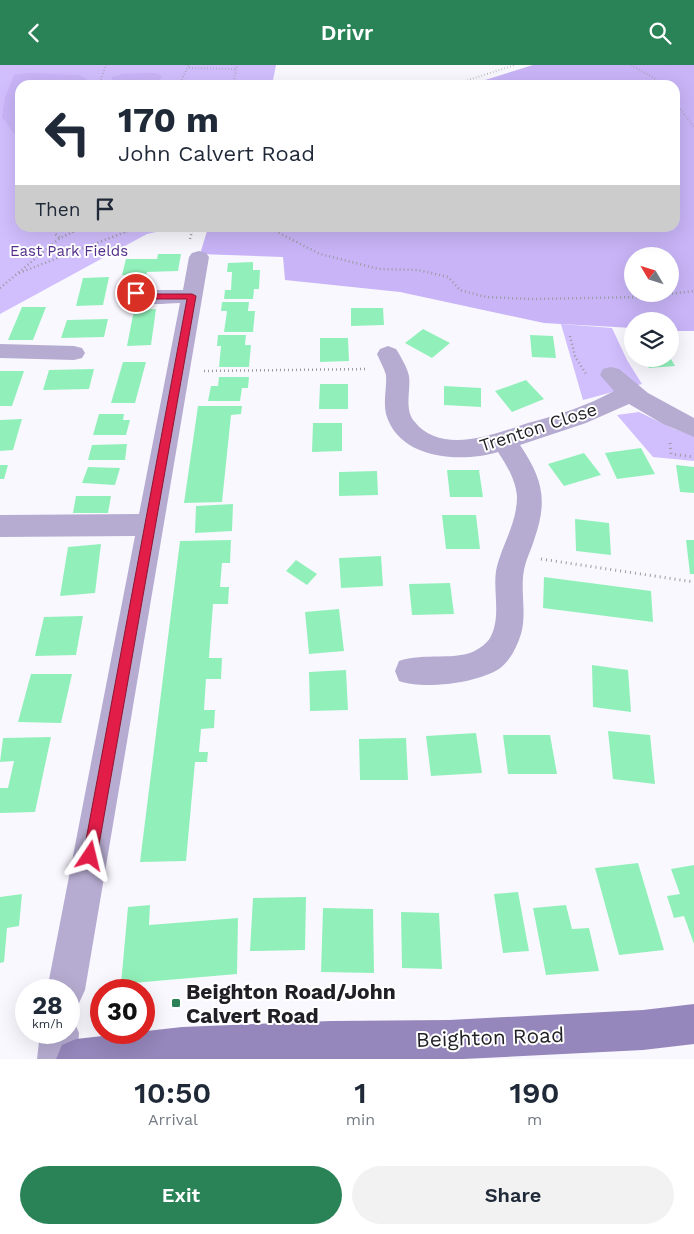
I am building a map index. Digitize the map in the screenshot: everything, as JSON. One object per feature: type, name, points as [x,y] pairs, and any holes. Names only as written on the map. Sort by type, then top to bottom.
[{"type":"street","points":[[68,979],[199,257]]},
{"type":"street","points":[[136,293],[147,297],[192,296]]},
{"type":"street","points":[[0,351],[74,353]]},
{"type":"street","name":"Trenton Close","points":[[381,362],[397,375],[396,402],[398,414],[405,428],[434,445],[454,449],[473,448],[504,441],[595,410],[630,393]]},
{"type":"street","points":[[600,376],[668,417],[694,428]]},
{"type":"street","points":[[410,671],[460,669],[476,665],[497,652],[508,631],[510,570],[526,526],[530,506],[529,490],[521,467],[504,441]]},
{"type":"street","points":[[0,526],[151,525]]},
{"type":"street","name":"Beighton Road","points":[[76,1059],[182,1047],[267,1051],[644,1030],[694,1024]]},
{"type":"street","points":[[57,1059],[58,1044]]},
{"type":"path","points":[[101,80],[106,65]]},
{"type":"path","points":[[234,80],[237,65]]},
{"type":"path","points":[[468,80],[515,65]]},
{"type":"path","points":[[631,65],[657,80]]},
{"type":"path","points":[[182,80],[189,66],[236,69]]},
{"type":"path","points":[[680,109],[694,127]]},
{"type":"path","points":[[54,232],[60,238]]},
{"type":"path","points":[[0,288],[60,238],[73,232]]},
{"type":"path","points":[[19,273],[125,232]]},
{"type":"path","points":[[278,232],[320,254],[379,269],[418,270],[448,277],[460,290],[486,297],[531,299],[645,297],[694,291]]},
{"type":"path","points":[[570,336],[575,356],[600,376]]},
{"type":"path","points":[[178,371],[381,362]]},
{"type":"path","points":[[671,454],[694,457]]},
{"type":"path","points":[[532,558],[694,582]]},
{"type":"green space","name":"East Park Fields","points":[[0,65],[276,65],[273,80],[15,80],[15,232],[156,232],[147,234],[0,314]]},
{"type":"green space","points":[[561,324],[612,328],[624,354],[624,367],[631,367],[642,384],[583,400]]},
{"type":"green space","points":[[639,412],[674,429],[694,436],[694,461],[653,457],[617,415]]},
{"type":"shaded area","points":[[533,65],[694,65],[694,331],[679,331],[679,312],[624,312],[624,328],[544,323],[400,292],[285,280],[283,257],[200,254],[207,232],[680,232],[680,80],[485,80]]},
{"type":"shaded area","points":[[29,73],[79,75],[87,79],[15,80],[15,135],[2,117],[5,98],[14,75]]},
{"type":"shaded area","points":[[155,73],[162,76],[160,80],[111,80],[112,77],[123,74]]},
{"type":"building","points":[[158,254],[181,254],[178,271],[147,272],[146,275],[122,275],[126,259],[157,259]]},
{"type":"building","points":[[253,262],[253,270],[260,270],[259,289],[254,289],[253,299],[224,299],[225,290],[231,290],[232,272],[227,272],[228,263]]},
{"type":"building","points":[[109,277],[103,305],[76,306],[83,278]]},
{"type":"building","points":[[222,302],[249,302],[248,311],[255,311],[253,332],[224,332],[227,311],[221,311]]},
{"type":"building","points":[[22,307],[46,307],[33,340],[8,340]]},
{"type":"building","points":[[351,308],[383,308],[384,325],[351,326]]},
{"type":"building","points":[[156,309],[151,345],[127,346],[134,310]]},
{"type":"building","points":[[108,319],[104,337],[61,338],[67,320]]},
{"type":"building","points":[[423,329],[450,343],[432,358],[405,343]]},
{"type":"building","points":[[218,335],[246,335],[245,345],[251,345],[249,367],[219,367],[221,346],[217,346]]},
{"type":"building","points":[[530,335],[553,336],[556,358],[532,357]]},
{"type":"building","points":[[320,338],[348,338],[349,361],[320,362]]},
{"type":"building","points":[[123,362],[146,362],[135,403],[111,403]]},
{"type":"building","points":[[94,369],[89,389],[43,390],[49,370]]},
{"type":"building","points":[[0,371],[24,371],[12,406],[0,406]]},
{"type":"building","points":[[219,377],[249,377],[248,388],[242,388],[240,401],[208,401],[211,386],[218,386]]},
{"type":"building","points":[[526,380],[544,399],[512,412],[495,391]]},
{"type":"building","points":[[320,384],[348,384],[348,409],[319,409]]},
{"type":"building","points":[[444,386],[481,388],[481,407],[444,405]]},
{"type":"building","points":[[198,406],[242,406],[241,414],[231,415],[222,502],[184,503]]},
{"type":"building","points":[[99,414],[124,414],[123,420],[130,420],[126,435],[93,435]]},
{"type":"building","points":[[22,419],[13,450],[0,451],[0,420]]},
{"type":"building","points":[[313,423],[342,423],[342,451],[312,452]]},
{"type":"building","points":[[127,444],[125,460],[88,460],[92,445]]},
{"type":"building","points":[[641,448],[655,474],[617,479],[605,453]]},
{"type":"building","points":[[584,453],[601,475],[564,486],[548,464]]},
{"type":"building","points":[[0,465],[8,465],[4,479],[0,479]]},
{"type":"building","points":[[676,465],[694,467],[694,493],[680,492]]},
{"type":"building","points":[[88,467],[120,468],[115,485],[82,483]]},
{"type":"building","points":[[447,470],[479,470],[483,497],[450,497]]},
{"type":"building","points":[[377,471],[378,495],[339,496],[339,472]]},
{"type":"building","points":[[76,496],[111,496],[108,513],[73,513]]},
{"type":"building","points":[[233,504],[232,531],[195,533],[196,506]]},
{"type":"building","points":[[442,515],[476,515],[480,549],[446,549]]},
{"type":"building","points":[[575,519],[609,523],[611,555],[576,551]]},
{"type":"building","points":[[231,540],[230,563],[222,563],[220,587],[229,587],[228,604],[213,604],[209,658],[222,658],[221,679],[206,679],[204,710],[215,710],[214,728],[201,729],[199,752],[208,752],[207,762],[195,762],[186,861],[140,862],[180,541]]},
{"type":"building","points":[[686,540],[694,540],[694,574],[690,574]]},
{"type":"building","points":[[101,544],[95,593],[60,596],[68,547]]},
{"type":"building","points":[[381,556],[383,586],[341,588],[339,558]]},
{"type":"building","points":[[296,560],[317,574],[307,585],[286,571]]},
{"type":"building","points":[[544,577],[651,591],[653,622],[543,608]]},
{"type":"building","points":[[450,583],[454,614],[412,615],[409,584]]},
{"type":"building","points":[[339,609],[344,651],[309,654],[305,612]]},
{"type":"building","points":[[83,616],[76,655],[35,656],[44,617]]},
{"type":"building","points":[[592,665],[628,670],[631,712],[593,707]]},
{"type":"building","points":[[346,670],[348,710],[310,711],[309,672]]},
{"type":"building","points":[[31,674],[72,674],[61,723],[18,722]]},
{"type":"building","points":[[608,731],[650,735],[655,784],[613,779]]},
{"type":"building","points":[[476,733],[482,773],[431,776],[426,736]]},
{"type":"building","points":[[503,735],[550,735],[557,774],[508,774]]},
{"type":"building","points":[[51,737],[35,812],[0,813],[0,788],[8,788],[14,761],[0,762],[3,738]]},
{"type":"building","points":[[406,738],[408,780],[360,780],[359,739]]},
{"type":"building","points":[[638,863],[664,950],[619,955],[595,868]]},
{"type":"building","points":[[694,865],[694,944],[684,916],[674,918],[667,896],[680,894],[671,869]]},
{"type":"building","points":[[518,892],[529,951],[503,953],[494,894]]},
{"type":"building","points":[[22,894],[19,926],[7,928],[4,962],[0,963],[0,897]]},
{"type":"building","points":[[306,897],[305,950],[250,951],[253,898]]},
{"type":"building","points":[[150,905],[149,925],[238,918],[237,974],[155,981],[155,979],[121,979],[128,907]]},
{"type":"building","points":[[566,905],[572,929],[589,928],[599,971],[546,975],[533,908]]},
{"type":"building","points":[[323,908],[373,909],[374,973],[321,972]]},
{"type":"building","points":[[401,912],[439,913],[442,969],[402,968]]},
{"type":"place","name":"Beighton Road/John Calvert Road","points":[[176,1003]]},
{"type":"route","points":[[90,856],[192,296],[147,297],[136,293]]}]
